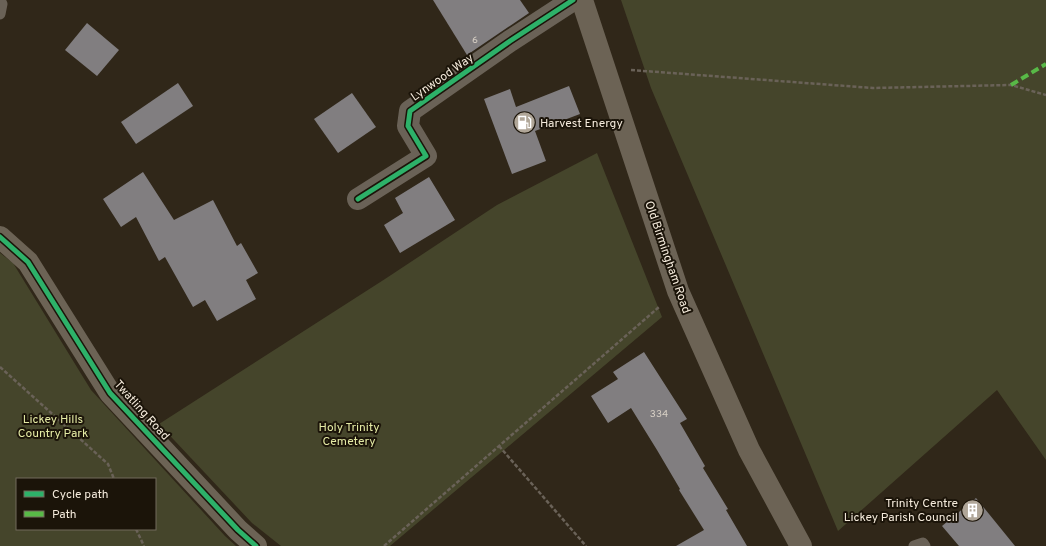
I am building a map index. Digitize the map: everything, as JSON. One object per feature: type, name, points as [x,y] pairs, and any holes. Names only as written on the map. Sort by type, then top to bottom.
[{"type":"main road","name":"Old Birmingham Road","points":[[582,0],[678,291],[748,450],[801,546]]},
{"type":"main road","name":"Twatling Road","points":[[0,238],[28,262],[110,393],[238,530],[256,546]]},
{"type":"street","name":"Lynwood Way","points":[[358,199],[426,156],[408,126],[410,112],[510,41],[572,0]]},
{"type":"lane","points":[[0,0],[2,4],[0,14]]},
{"type":"lane","points":[[914,546],[923,543],[924,546]]},
{"type":"path","points":[[604,68],[872,88],[1011,86],[1046,95]]},
{"type":"path","points":[[384,546],[678,291]]},
{"type":"path","points":[[0,367],[108,464],[114,478]]},
{"type":"path","points":[[499,446],[586,546]]},
{"type":"path","points":[[136,530],[144,546]]},
{"type":"green space","points":[[621,0],[1046,0],[1046,460],[997,390],[838,531],[651,88]]},
{"type":"green space","name":"Holy Trinity Cemetery","points":[[597,153],[662,317],[390,546],[281,546],[252,523],[159,424],[385,279],[497,205]]},
{"type":"green space","name":"Lickey Hills Country Park","points":[[0,253],[13,263],[91,390],[225,536],[236,546],[0,546]]},
{"type":"building","points":[[433,0],[520,0],[529,13],[467,55]]},
{"type":"building","points":[[87,23],[119,50],[97,76],[65,50]]},
{"type":"building","points":[[178,83],[193,106],[136,144],[121,122]]},
{"type":"building","name":"Harvest Energy","points":[[569,86],[580,114],[535,131],[546,161],[512,174],[484,99],[510,89],[516,107]]},
{"type":"building","points":[[352,93],[376,127],[338,153],[314,119]]},
{"type":"building","points":[[143,172],[174,220],[213,200],[237,246],[241,243],[258,273],[246,280],[256,299],[217,321],[205,300],[193,307],[165,257],[159,261],[136,217],[121,227],[103,199]]},
{"type":"building","points":[[429,177],[455,220],[400,253],[384,225],[403,213],[395,198]]},
{"type":"building","points":[[644,352],[687,419],[680,423],[705,466],[703,468],[728,509],[726,510],[747,546],[676,546],[704,530],[631,408],[608,423],[591,396],[618,379],[613,372]]},
{"type":"building","name":"Trinity Centre Lickey Parish Council","points":[[976,498],[1015,546],[959,546],[942,526]]},
{"type":"marked path","points":[[1011,85],[1046,64]]},
{"type":"cycle path","points":[[358,199],[426,156],[408,126],[410,111],[510,41],[573,0]]},
{"type":"cycle path","points":[[0,237],[28,262],[110,393],[238,530],[256,546]]},
{"type":"place","name":"Harvest Energy","points":[[525,123]]},
{"type":"place","name":"Trinity Centre Lickey Parish Council","points":[[973,510]]}]
